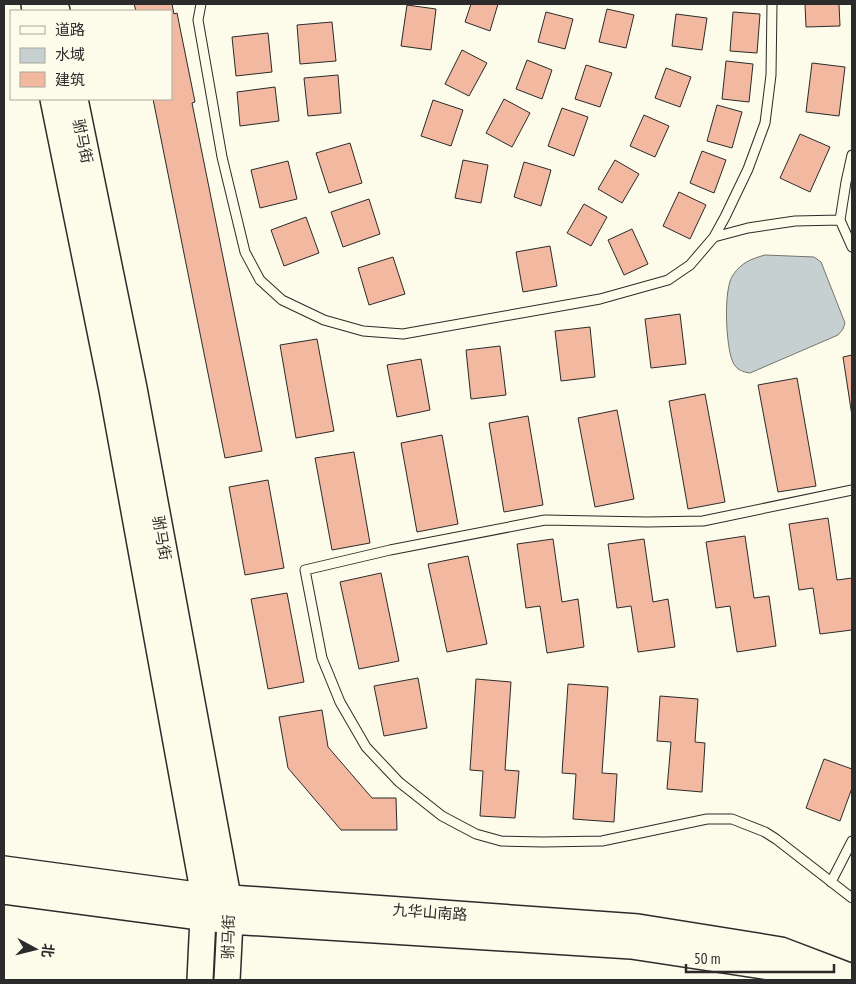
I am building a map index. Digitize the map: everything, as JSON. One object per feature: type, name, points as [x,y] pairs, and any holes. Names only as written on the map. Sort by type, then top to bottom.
[{"type":"main road","name":"驸马街","points":[[53,100],[216,908],[200,980]]},
{"type":"main road","name":"驸马街","points":[[75,100],[134,388],[227,980]]},
{"type":"main road","name":"九华山南路","points":[[4,869],[216,908],[638,927],[781,950],[852,977]]},
{"type":"main road","name":"九华山南路","points":[[4,891],[216,908],[631,946],[777,968],[810,980]]},
{"type":"lane","points":[[201,4],[198,20],[222,158],[245,252],[260,280],[282,300],[324,320],[363,331],[403,334],[600,299],[668,280],[690,265],[714,237],[748,169],[765,123],[771,75],[772,4]]},
{"type":"lane","points":[[852,155],[840,220],[852,247]]},
{"type":"lane","points":[[714,237],[748,228],[795,220],[840,220]]},
{"type":"lane","points":[[852,490],[703,521],[545,520],[390,550],[305,570],[322,658],[340,702],[366,747],[399,782],[442,816],[476,834],[501,841],[543,842],[602,841],[707,819],[732,819],[765,832],[776,839],[852,898]]},
{"type":"lane","points":[[831,882],[852,841]]},
{"type":"water","points":[[765,255],[814,257],[821,262],[845,323],[838,335],[750,373],[739,370],[732,360],[727,330],[728,292],[733,275],[743,264]]},
{"type":"building","points":[[134,4],[172,4],[174,14],[177,13],[195,102],[192,103],[262,451],[225,458],[153,100],[172,100],[172,10],[136,10]]},
{"type":"building","points":[[471,4],[498,4],[490,31],[465,22]]},
{"type":"building","points":[[805,4],[839,4],[840,26],[806,27]]},
{"type":"building","points":[[407,5],[436,9],[431,50],[401,46]]},
{"type":"building","points":[[607,9],[634,15],[626,48],[599,42]]},
{"type":"building","points":[[546,12],[573,19],[565,49],[538,42]]},
{"type":"building","points":[[733,12],[760,14],[757,53],[730,51]]},
{"type":"building","points":[[676,14],[707,18],[702,50],[672,46]]},
{"type":"building","points":[[332,22],[336,61],[300,64],[297,25]]},
{"type":"building","points":[[268,33],[272,72],[236,76],[232,37]]},
{"type":"building","points":[[462,50],[487,63],[469,96],[445,84]]},
{"type":"building","points":[[527,60],[552,70],[542,99],[516,89]]},
{"type":"building","points":[[726,61],[753,64],[749,102],[722,99]]},
{"type":"building","points":[[812,63],[845,67],[839,116],[806,112]]},
{"type":"building","points":[[586,65],[612,73],[600,107],[575,99]]},
{"type":"building","points":[[666,68],[691,77],[680,107],[655,98]]},
{"type":"building","points":[[338,75],[341,113],[308,116],[304,78]]},
{"type":"building","points":[[275,87],[279,121],[240,126],[237,92]]},
{"type":"building","points":[[504,99],[530,113],[512,147],[486,133]]},
{"type":"building","points":[[433,100],[463,110],[451,146],[421,136]]},
{"type":"building","points":[[717,105],[742,112],[732,148],[707,141]]},
{"type":"building","points":[[562,108],[588,117],[574,156],[548,146]]},
{"type":"building","points":[[644,115],[669,126],[655,157],[630,146]]},
{"type":"building","points":[[800,134],[830,147],[810,192],[780,178]]},
{"type":"building","points":[[350,143],[362,183],[329,193],[316,153]]},
{"type":"building","points":[[702,151],[726,160],[714,193],[690,183]]},
{"type":"building","points":[[463,160],[488,165],[481,203],[455,198]]},
{"type":"building","points":[[615,160],[639,174],[622,203],[598,189]]},
{"type":"building","points":[[288,161],[297,199],[260,208],[251,170]]},
{"type":"building","points":[[524,162],[551,170],[541,206],[514,197]]},
{"type":"building","points":[[679,192],[706,205],[690,239],[663,226]]},
{"type":"building","points":[[369,199],[380,234],[343,247],[331,212]]},
{"type":"building","points":[[584,204],[607,217],[591,246],[567,233]]},
{"type":"building","points":[[306,217],[319,253],[284,266],[271,230]]},
{"type":"building","points":[[632,229],[648,264],[624,275],[608,240]]},
{"type":"building","points":[[550,246],[557,286],[523,292],[516,252]]},
{"type":"building","points":[[393,257],[405,294],[369,305],[358,268]]},
{"type":"building","points":[[680,314],[686,364],[651,368],[645,319]]},
{"type":"building","points":[[590,327],[595,377],[561,381],[555,331]]},
{"type":"building","points":[[317,339],[334,431],[296,438],[280,345]]},
{"type":"building","points":[[500,346],[506,395],[471,399],[466,350]]},
{"type":"building","points":[[852,355],[852,416],[843,357]]},
{"type":"building","points":[[421,359],[430,410],[397,417],[387,365]]},
{"type":"building","points":[[797,378],[816,486],[778,492],[758,385]]},
{"type":"building","points":[[705,394],[725,502],[688,509],[669,401]]},
{"type":"building","points":[[617,410],[634,499],[595,507],[578,418]]},
{"type":"building","points":[[528,416],[543,505],[504,512],[489,423]]},
{"type":"building","points":[[442,435],[458,524],[417,532],[401,443]]},
{"type":"building","points":[[354,452],[370,543],[332,550],[315,458]]},
{"type":"building","points":[[268,480],[284,568],[245,575],[229,487]]},
{"type":"building","points":[[828,518],[837,580],[852,578],[852,630],[820,634],[813,588],[799,590],[789,524]]},
{"type":"building","points":[[745,536],[754,598],[769,596],[776,646],[737,652],[730,606],[716,608],[706,542]]},
{"type":"building","points":[[553,539],[562,602],[578,599],[584,647],[547,653],[540,606],[526,608],[517,544]]},
{"type":"building","points":[[644,539],[653,602],[668,599],[675,647],[638,652],[631,606],[617,608],[608,544]]},
{"type":"building","points":[[468,556],[487,644],[447,652],[428,564]]},
{"type":"building","points":[[381,573],[399,661],[359,669],[340,582]]},
{"type":"building","points":[[287,593],[304,682],[268,689],[251,599]]},
{"type":"building","points":[[418,678],[427,728],[384,736],[374,686]]},
{"type":"building","points":[[476,679],[511,682],[505,770],[519,771],[515,818],[480,816],[483,771],[470,770]]},
{"type":"building","points":[[568,684],[608,687],[602,773],[617,774],[614,822],[573,819],[576,774],[562,773]]},
{"type":"building","points":[[660,696],[698,699],[695,742],[705,743],[702,792],[667,789],[671,742],[657,741]]},
{"type":"building","points":[[322,710],[328,747],[372,798],[396,798],[397,830],[341,830],[288,768],[279,717]]},
{"type":"building","points":[[824,759],[852,769],[852,788],[840,821],[806,808]]}]
